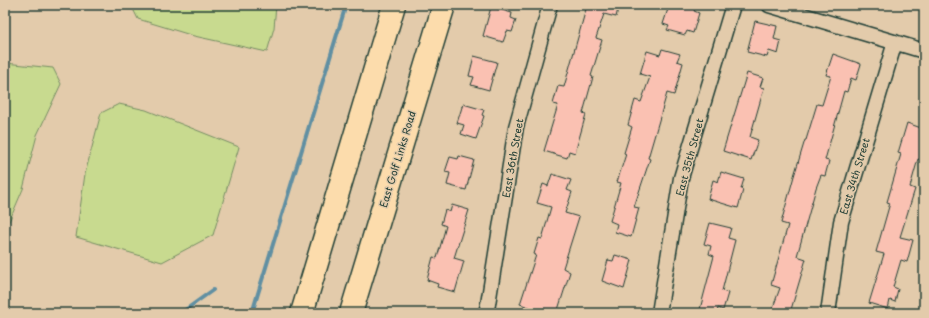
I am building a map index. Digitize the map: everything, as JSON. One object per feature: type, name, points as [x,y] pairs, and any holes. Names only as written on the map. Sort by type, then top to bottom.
[{"type":"main road","points":[[302,313],[394,5]]},
{"type":"main road","name":"East Golf Links Road","points":[[350,313],[444,5]]},
{"type":"street","name":"East 36th Street","points":[[486,313],[516,128],[550,5]]},
{"type":"street","name":"East 35th Street","points":[[659,313],[681,178],[733,5]]},
{"type":"street","points":[[769,5],[924,51]]},
{"type":"street","name":"East 34th Street","points":[[828,313],[841,222],[894,42]]},
{"type":"green space","points":[[133,5],[276,5],[274,28],[267,52],[194,36],[138,19],[132,7]]},
{"type":"green space","points":[[5,63],[53,68],[61,84],[37,135],[23,189],[5,231]]},
{"type":"green space","points":[[119,104],[146,110],[239,147],[213,235],[162,262],[76,237],[85,174],[101,113]]},
{"type":"building","points":[[583,5],[619,5],[616,17],[604,14],[596,38],[602,40],[591,76],[593,77],[583,113],[586,114],[575,153],[569,151],[567,158],[544,151],[558,105],[553,104],[558,86],[564,87],[586,9],[583,8]]},
{"type":"building","points":[[674,5],[696,5],[694,11],[699,13],[693,33],[687,31],[685,35],[667,30],[669,26],[663,24],[668,9],[673,9]]},
{"type":"building","points":[[491,7],[512,13],[511,18],[516,20],[512,32],[507,31],[503,42],[483,36]]},
{"type":"building","points":[[755,21],[777,26],[774,39],[781,41],[778,54],[769,51],[767,57],[747,52]]},
{"type":"building","points":[[662,49],[680,54],[677,61],[683,63],[674,95],[667,93],[648,158],[650,159],[634,207],[639,208],[631,237],[615,232],[617,224],[610,221],[621,183],[617,182],[626,154],[624,153],[632,127],[628,125],[635,100],[641,102],[650,77],[640,74],[647,51],[660,55]]},
{"type":"building","points":[[833,54],[861,64],[856,80],[851,78],[847,92],[844,91],[825,160],[829,161],[825,176],[821,175],[816,188],[797,256],[806,259],[790,313],[771,313],[780,288],[771,285],[788,225],[781,223],[817,104],[822,105],[831,76],[826,75]]},
{"type":"building","points":[[474,56],[497,62],[489,90],[471,85],[474,77],[469,76]]},
{"type":"building","points":[[747,73],[763,78],[760,87],[764,88],[750,137],[758,140],[751,160],[723,151]]},
{"type":"building","points":[[463,104],[484,110],[482,115],[484,116],[476,139],[461,134],[464,125],[457,123]]},
{"type":"building","points":[[907,123],[924,129],[924,161],[918,159],[910,187],[915,189],[900,237],[913,240],[907,262],[901,260],[893,287],[898,289],[895,302],[890,300],[888,309],[869,303],[884,254],[876,252],[890,203],[887,202],[901,154],[898,153]]},
{"type":"building","points":[[459,156],[474,160],[466,190],[447,185],[450,173],[445,172],[450,157],[458,159]]},
{"type":"building","points":[[721,172],[744,179],[741,189],[743,190],[738,208],[708,199],[713,180],[718,182]]},
{"type":"building","points":[[552,174],[571,180],[567,190],[572,192],[565,213],[579,217],[563,268],[570,272],[557,313],[547,313],[520,304],[536,255],[534,254],[539,238],[542,239],[551,207],[537,203],[543,184],[548,186]]},
{"type":"building","points":[[452,205],[469,210],[454,258],[464,261],[455,292],[437,287],[438,284],[427,280],[433,257],[437,258],[446,226],[441,224],[445,210],[450,212]]},
{"type":"building","points":[[710,223],[731,228],[728,238],[735,240],[722,291],[728,293],[723,310],[718,308],[717,313],[699,313],[714,256],[709,254],[711,246],[704,244]]},
{"type":"building","points":[[615,255],[632,260],[624,289],[602,281],[608,260],[613,261]]},
{"type":"waterway","points":[[252,313],[346,5]]},
{"type":"waterway","points":[[181,313],[213,290]]}]
